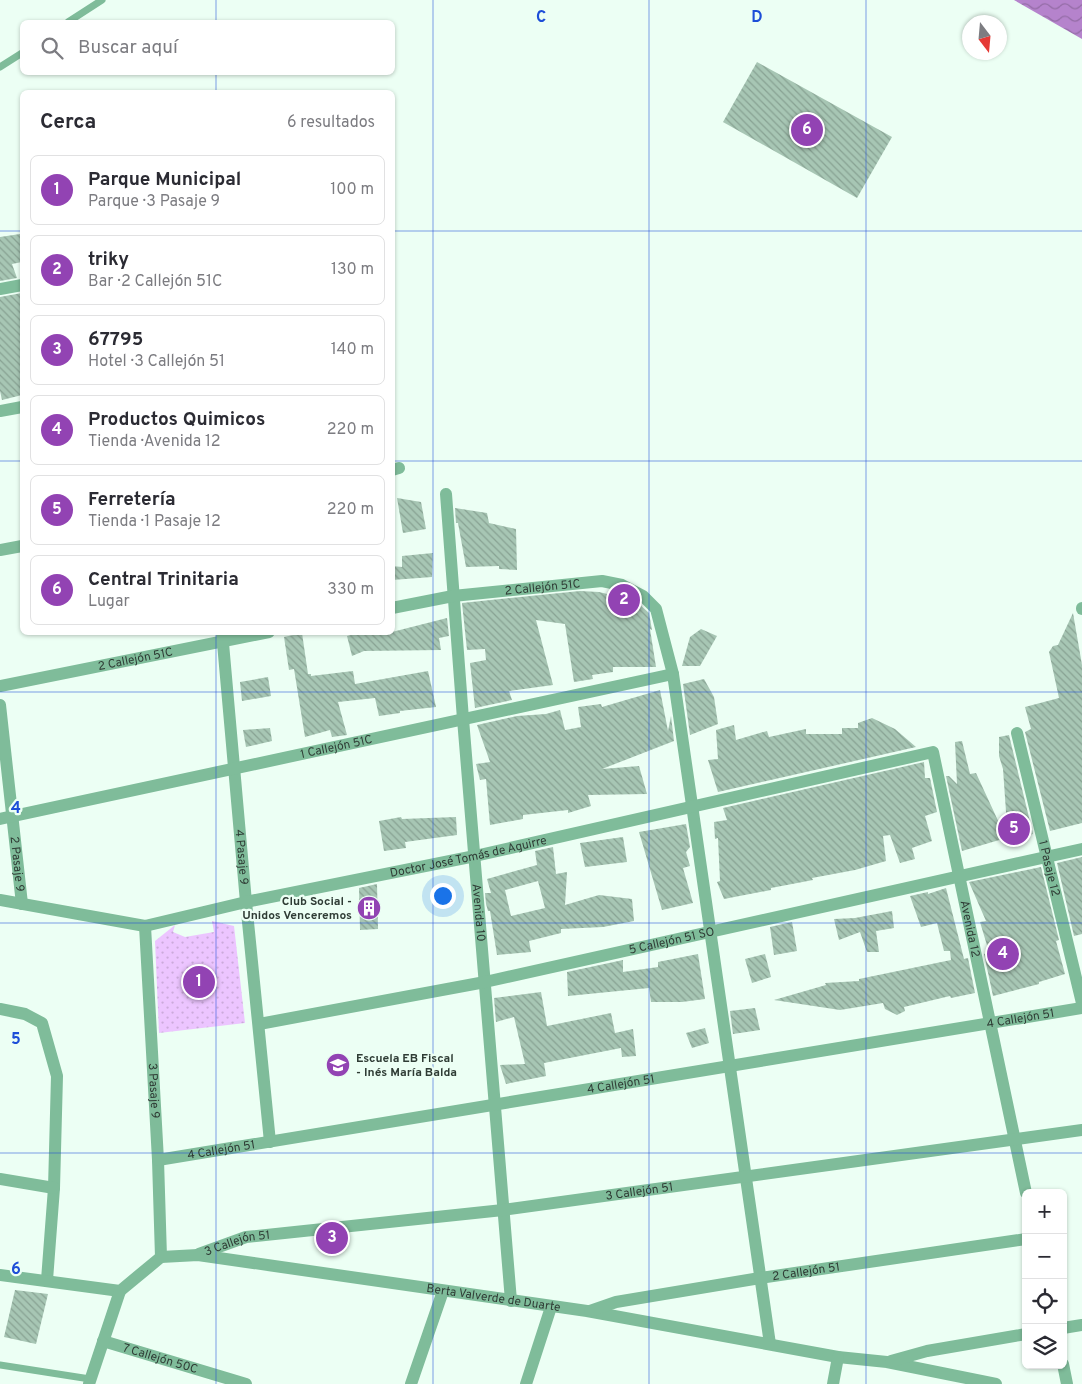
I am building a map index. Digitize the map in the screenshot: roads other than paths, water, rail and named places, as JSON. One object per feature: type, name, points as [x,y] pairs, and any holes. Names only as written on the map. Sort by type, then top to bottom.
[{"type":"street","points":[[0,289],[20,285]]},
{"type":"street","points":[[0,411],[20,407]]},
{"type":"street","name":"Avenida 10","points":[[446,494],[512,1301]]},
{"type":"street","points":[[0,550],[20,546]]},
{"type":"street","name":"2 Callejón 51C","points":[[395,607],[453,596],[602,581],[622,585],[643,596],[656,609],[673,674]]},
{"type":"street","name":"2 Callejón 51C","points":[[0,686],[223,637],[241,635]]},
{"type":"street","name":"4 Pasaje 9","points":[[223,637],[246,902],[270,1142]]},
{"type":"street","points":[[673,674],[770,1344]]},
{"type":"street","name":"1 Callejón 51C","points":[[6,817],[673,674]]},
{"type":"street","name":"2 Pasaje 9","points":[[0,705],[6,817],[22,904]]},
{"type":"street","name":"1 Pasaje 12","points":[[1017,733],[1082,1003]]},
{"type":"street","name":"Doctor José Tomás de Aguirre","points":[[0,900],[145,926],[246,902],[475,856],[932,752]]},
{"type":"street","name":"Avenida 12","points":[[932,752],[1025,1189]]},
{"type":"street","name":"5 Callejón 51 SO","points":[[259,1024],[485,982],[1082,849]]},
{"type":"street","name":"3 Pasaje 9","points":[[145,926],[158,1160],[161,1257]]},
{"type":"street","name":"4 Callejón 51","points":[[158,1160],[1082,1008]]},
{"type":"street","points":[[0,1009],[25,1014],[42,1023],[58,1076],[54,1188],[47,1280]]},
{"type":"street","name":"3 Callejón 51","points":[[198,1255],[246,1237],[504,1210],[1082,1130]]},
{"type":"street","points":[[0,1179],[54,1188]]},
{"type":"street","name":"2 Callejón 51","points":[[587,1311],[616,1302],[760,1278],[1022,1240]]},
{"type":"street","name":"Berta Valverde de Duarte","points":[[161,1257],[198,1255],[587,1311],[838,1357],[887,1362],[996,1384]]},
{"type":"street","points":[[90,1381],[120,1291],[161,1257]]},
{"type":"street","points":[[0,1275],[120,1291]]},
{"type":"street","points":[[411,1384],[443,1291]]},
{"type":"street","points":[[526,1384],[551,1307]]},
{"type":"street","points":[[1067,1327],[1082,1325]]},
{"type":"street","points":[[887,1362],[927,1351],[1022,1335]]},
{"type":"street","name":"7 Callejón 50C","points":[[103,1341],[246,1384]]},
{"type":"street","points":[[833,1384],[838,1357]]},
{"type":"street","points":[[1064,1369],[1068,1384]]},
{"type":"lane","points":[[71,20],[102,0]]},
{"type":"lane","points":[[0,68],[20,53]]},
{"type":"lane","points":[[0,1366],[90,1381]]},
{"type":"water","points":[[1014,0],[1082,0],[1082,39]]},
{"type":"place","name":"Central Trinitaria","points":[[807,130]]},
{"type":"place","name":"triky","points":[[624,600]]},
{"type":"place","name":"Ferretería","points":[[1014,829]]},
{"type":"place","name":"Club Social - Unidos Venceremos","points":[[369,908]]},
{"type":"place","name":"Productos Quimicos","points":[[1003,954]]},
{"type":"place","name":"Parque Municipal","points":[[199,982]]},
{"type":"place","name":"Escuela EB Fiscal - Inés María Balda","points":[[338,1065]]},
{"type":"place","name":"67795","points":[[332,1238]]}]
